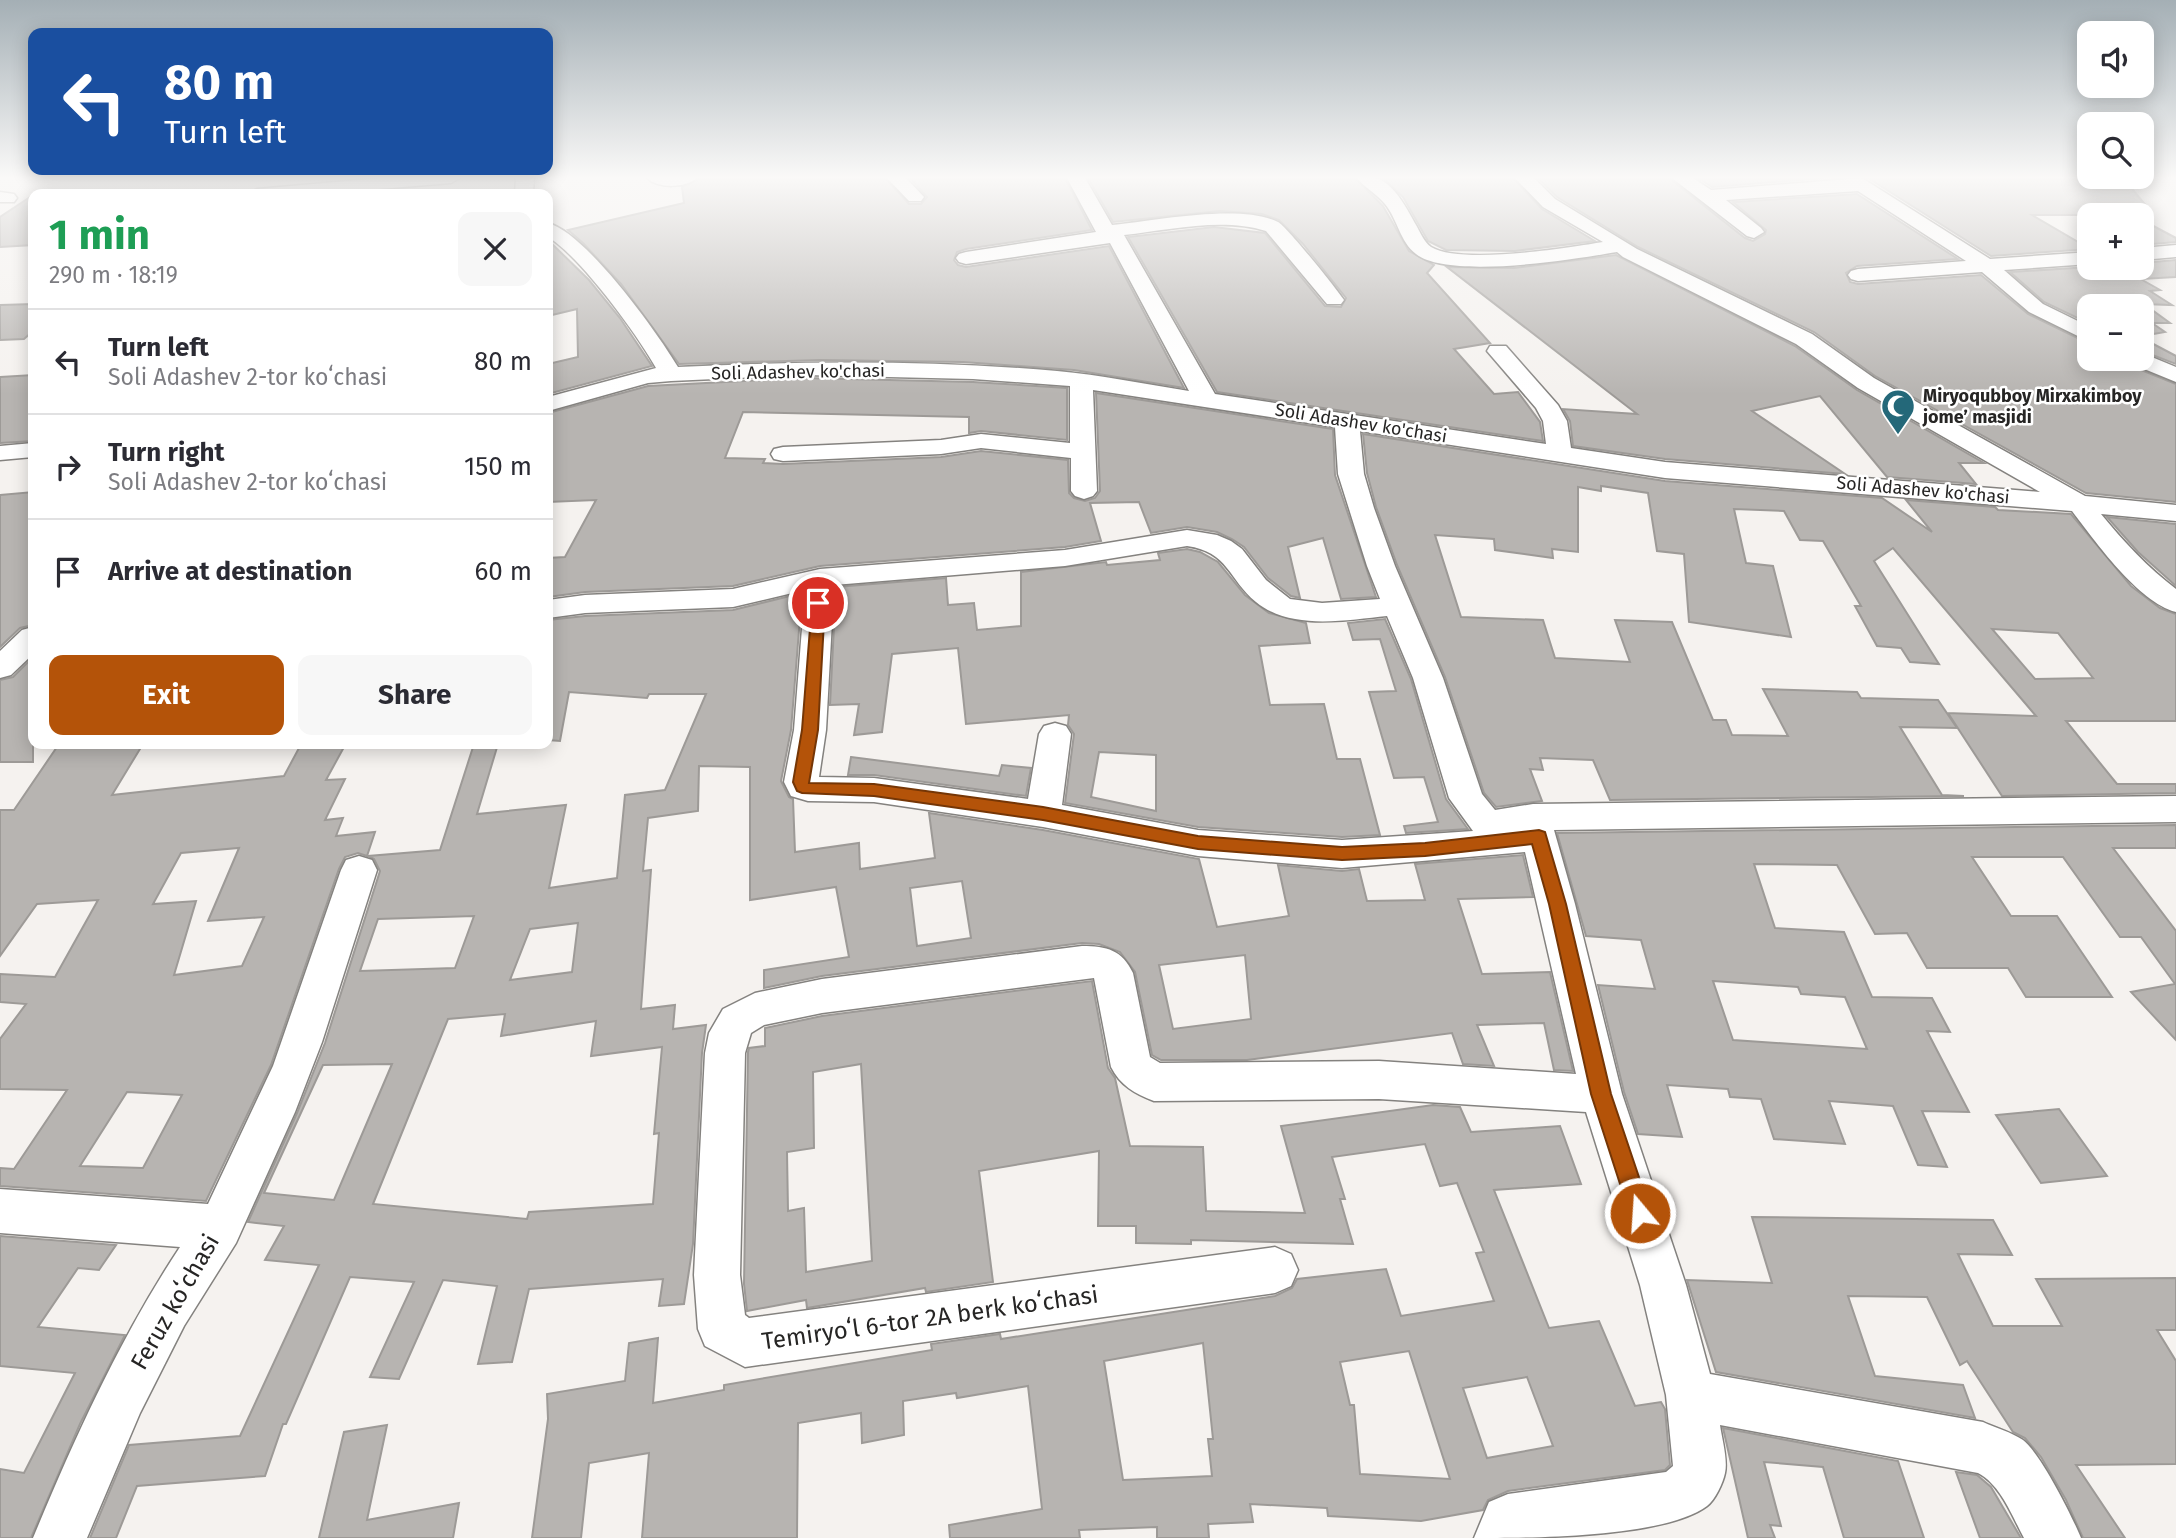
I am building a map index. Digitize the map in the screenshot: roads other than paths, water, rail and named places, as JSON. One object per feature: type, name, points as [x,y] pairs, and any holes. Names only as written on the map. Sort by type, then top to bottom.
[{"type":"street","points":[[575,250],[655,344],[671,374]]},
{"type":"street","points":[[966,258],[1012,250]]},
{"type":"street","points":[[1124,250],[1206,400]]},
{"type":"street","points":[[1292,250],[1334,300]]},
{"type":"street","points":[[1422,250],[1437,256],[1503,259],[1581,250]]},
{"type":"street","points":[[1626,250],[1804,340],[1866,383],[2080,503],[2107,539],[2150,583],[2176,603]]},
{"type":"street","points":[[1961,250],[1987,266],[2036,308],[2077,329]]},
{"type":"street","points":[[2154,253],[2176,251]]},
{"type":"street","points":[[1858,275],[2077,259]]},
{"type":"street","points":[[1498,351],[1546,405],[1555,421],[1560,455]]},
{"type":"street","points":[[2154,365],[2176,375]]},
{"type":"street","name":"Soli Adashev ko'chasi","points":[[553,405],[636,379],[671,374],[817,368],[974,372],[1081,380],[1665,470],[1951,491],[2176,513]]},
{"type":"street","points":[[1081,380],[1084,491]]},
{"type":"street","points":[[1347,421],[1351,474],[1381,566],[1429,678],[1466,798],[1484,821],[1536,827],[2176,809]]},
{"type":"street","points":[[783,454],[941,447],[981,440],[1085,452]]},
{"type":"street","points":[[0,453],[28,450]]},
{"type":"street","points":[[553,608],[585,604],[733,598],[820,578],[1090,555],[1153,541],[1187,538],[1202,538],[1223,545],[1265,595],[1288,608],[1322,610],[1400,606]]},
{"type":"street","points":[[820,578],[810,730],[803,787],[874,790],[1043,814],[1198,843],[1342,854],[1425,849],[1536,827]]},
{"type":"street","points":[[0,668],[28,642]]},
{"type":"street","points":[[1043,814],[1055,734]]},
{"type":"street","points":[[1501,1538],[1508,1521],[1671,1497],[1690,1487],[1700,1472],[1691,1395],[1663,1285],[1601,1094],[1558,904],[1536,827]]},
{"type":"street","points":[[220,1227],[302,1042],[330,950],[359,870]]},
{"type":"street","name":"Temiryoʻl 6-tor 2А berk koʻchasi","points":[[1275,1270],[746,1343],[723,1329],[717,1275],[725,1053],[729,1033],[737,1021],[755,1010],[822,996],[1057,965],[1103,962],[1114,973],[1132,1067],[1154,1082],[1379,1080],[1601,1094]]},
{"type":"street","name":"Feruz koʻchasi","points":[[0,1211],[220,1227],[167,1309],[122,1395],[60,1538]]},
{"type":"street","points":[[1691,1395],[1983,1448],[2005,1460],[2015,1470],[2054,1538]]},
{"type":"place","name":"Miryoqubboy Mirxakimboy jome’ masjidi","points":[[1898,436]]}]
